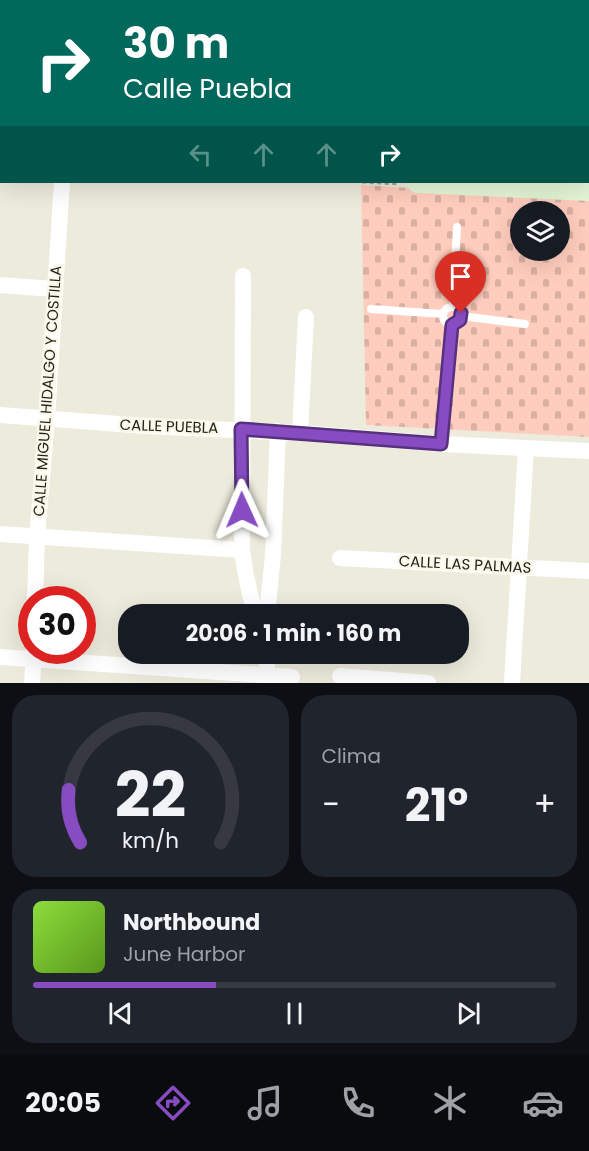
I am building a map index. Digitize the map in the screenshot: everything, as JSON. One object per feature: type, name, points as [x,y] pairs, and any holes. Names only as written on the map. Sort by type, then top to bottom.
[{"type":"main road","points":[[439,183],[589,190]]},
{"type":"street","name":"CALLE MIGUEL HIDALGO Y COSTILLA","points":[[35,586],[62,183]]},
{"type":"street","points":[[243,276],[242,550],[252,604]]},
{"type":"street","points":[[0,285],[54,289]]},
{"type":"street","points":[[300,433],[306,317]]},
{"type":"street","name":"CALLE PUEBLA","points":[[0,415],[145,426],[278,431],[441,444],[589,451]]},
{"type":"street","points":[[268,604],[273,555],[278,431]]},
{"type":"street","points":[[512,683],[526,448]]},
{"type":"street","points":[[0,534],[242,550]]},
{"type":"street","name":"CALLE LAS PALMAS","points":[[340,558],[589,571]]},
{"type":"street","points":[[0,657],[18,656]]},
{"type":"street","points":[[96,661],[268,678],[292,677]]},
{"type":"street","points":[[32,683],[33,664]]},
{"type":"street","points":[[340,676],[428,683]]},
{"type":"lane","points":[[453,307],[458,227]]},
{"type":"lane","points":[[443,314],[453,307],[459,310],[461,316],[458,322],[452,325]]},
{"type":"lane","points":[[371,309],[443,314]]},
{"type":"lane","points":[[443,314],[445,321],[452,325]]},
{"type":"lane","points":[[461,316],[525,324]]},
{"type":"lane","points":[[441,444],[452,325]]},
{"type":"green space","points":[[361,185],[562,197],[589,201],[589,437],[366,425]]},
{"type":"route","points":[[242,510],[241,429],[441,444],[452,325],[460,320],[461,313]]}]
